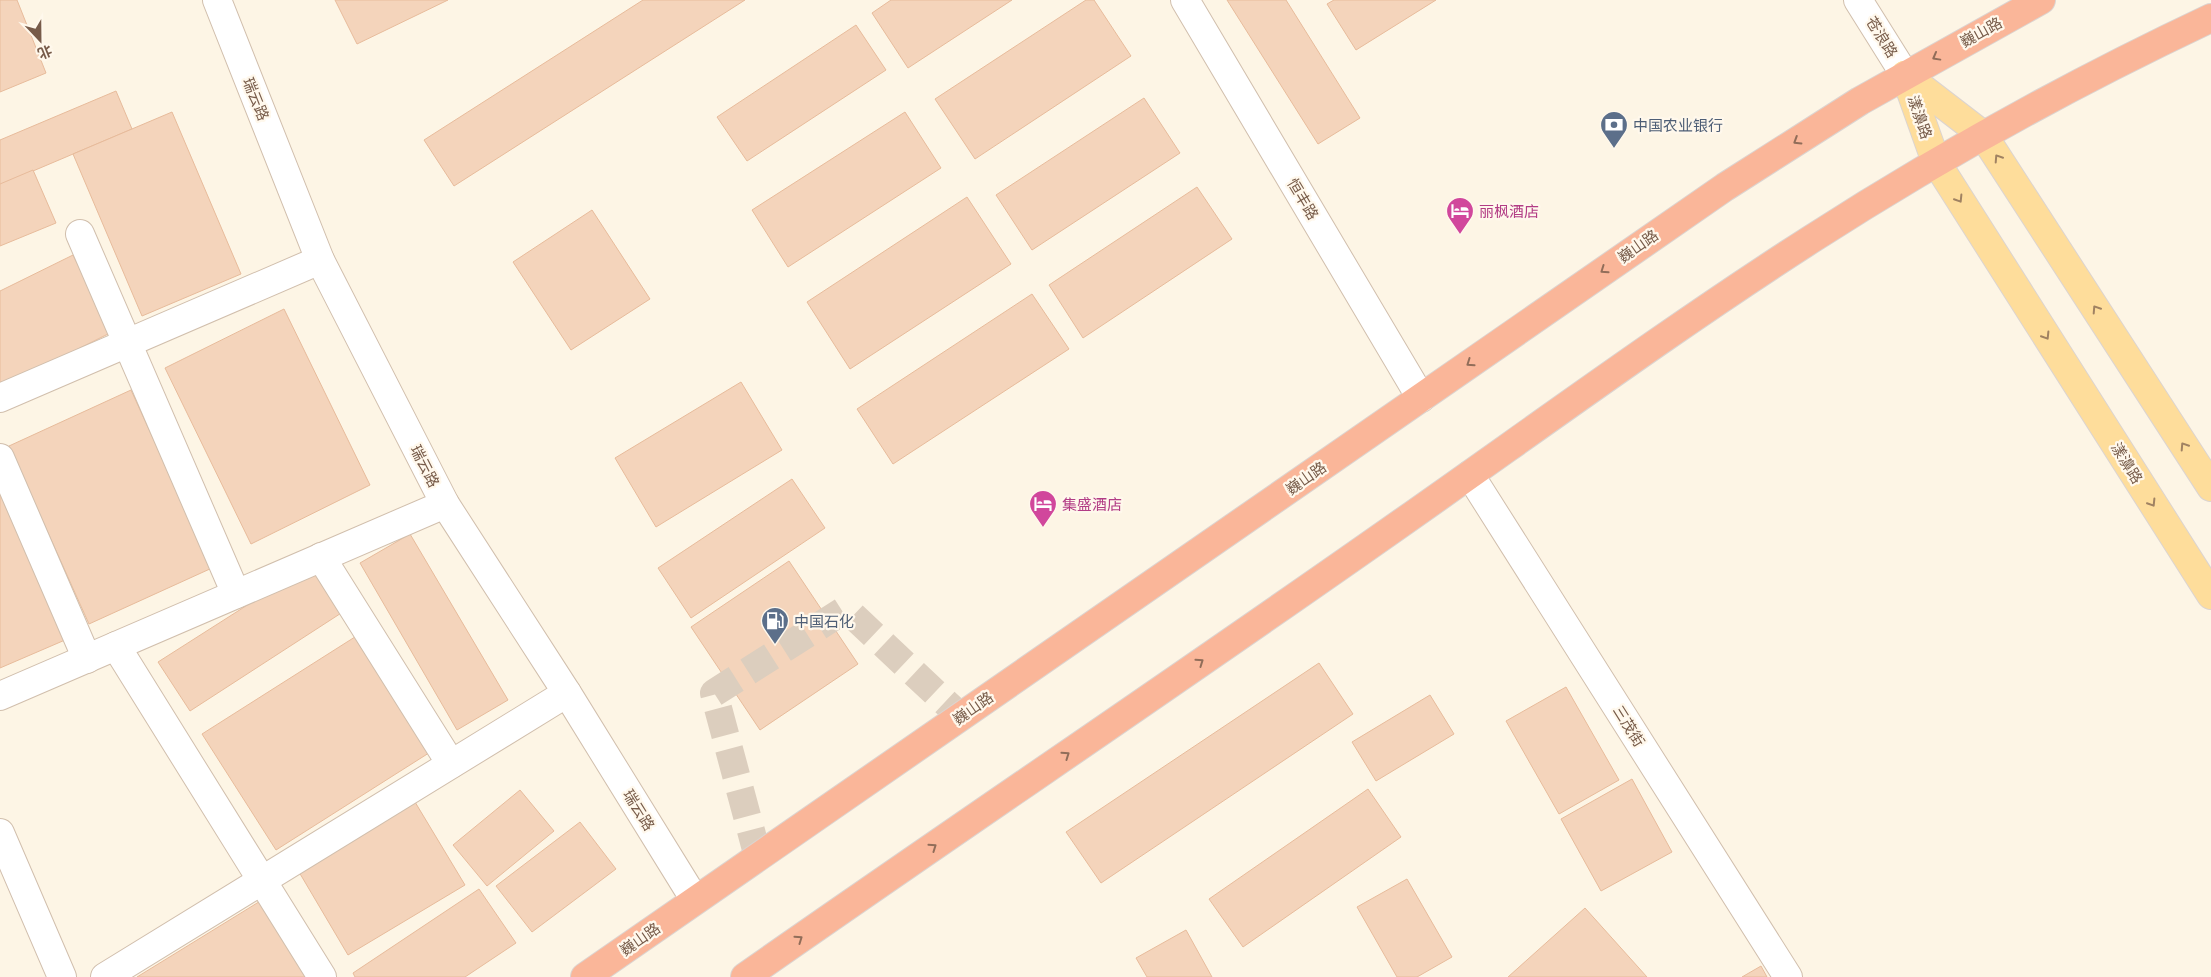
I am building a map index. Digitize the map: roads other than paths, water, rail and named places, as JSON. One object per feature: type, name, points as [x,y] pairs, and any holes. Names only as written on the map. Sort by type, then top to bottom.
[{"type":"highway","name":"巍山路","points":[[584,977],[1725,187],[1905,75],[2040,0]]},
{"type":"highway","points":[[744,977],[772,969],[1470,475],[1752,278],[1936,162],[1983,135],[2091,77],[2211,18]]},
{"type":"main road","name":"漾濞路","points":[[1905,75],[1983,135],[2211,487]]},
{"type":"main road","name":"漾濞路","points":[[1905,75],[1936,162],[2211,596]]},
{"type":"street","name":"瑞云路","points":[[217,0],[320,260],[445,504],[567,693],[695,900]]},
{"type":"street","name":"恒丰路","points":[[1185,0],[1422,398]]},
{"type":"street","name":"苍浪路","points":[[1858,0],[1905,75]]},
{"type":"street","points":[[80,234],[236,594]]},
{"type":"street","points":[[0,398],[320,260]]},
{"type":"street","points":[[0,458],[87,659]]},
{"type":"street","name":"三茂街","points":[[1470,475],[1788,977]]},
{"type":"street","points":[[0,696],[445,504]]},
{"type":"street","points":[[321,558],[451,764]]},
{"type":"street","points":[[116,646],[260,882],[322,977]]},
{"type":"street","points":[[106,977],[567,693]]},
{"type":"street","points":[[0,833],[62,977]]},
{"type":"tunnel","points":[[758,857],[714,693],[846,609],[961,717]]},
{"type":"place","name":"中国农业银行","points":[[1614,149]]},
{"type":"place","name":"丽枫酒店","points":[[1460,235]]},
{"type":"place","name":"集盛酒店","points":[[1043,528]]},
{"type":"place","name":"中国石化","points":[[775,645]]}]
